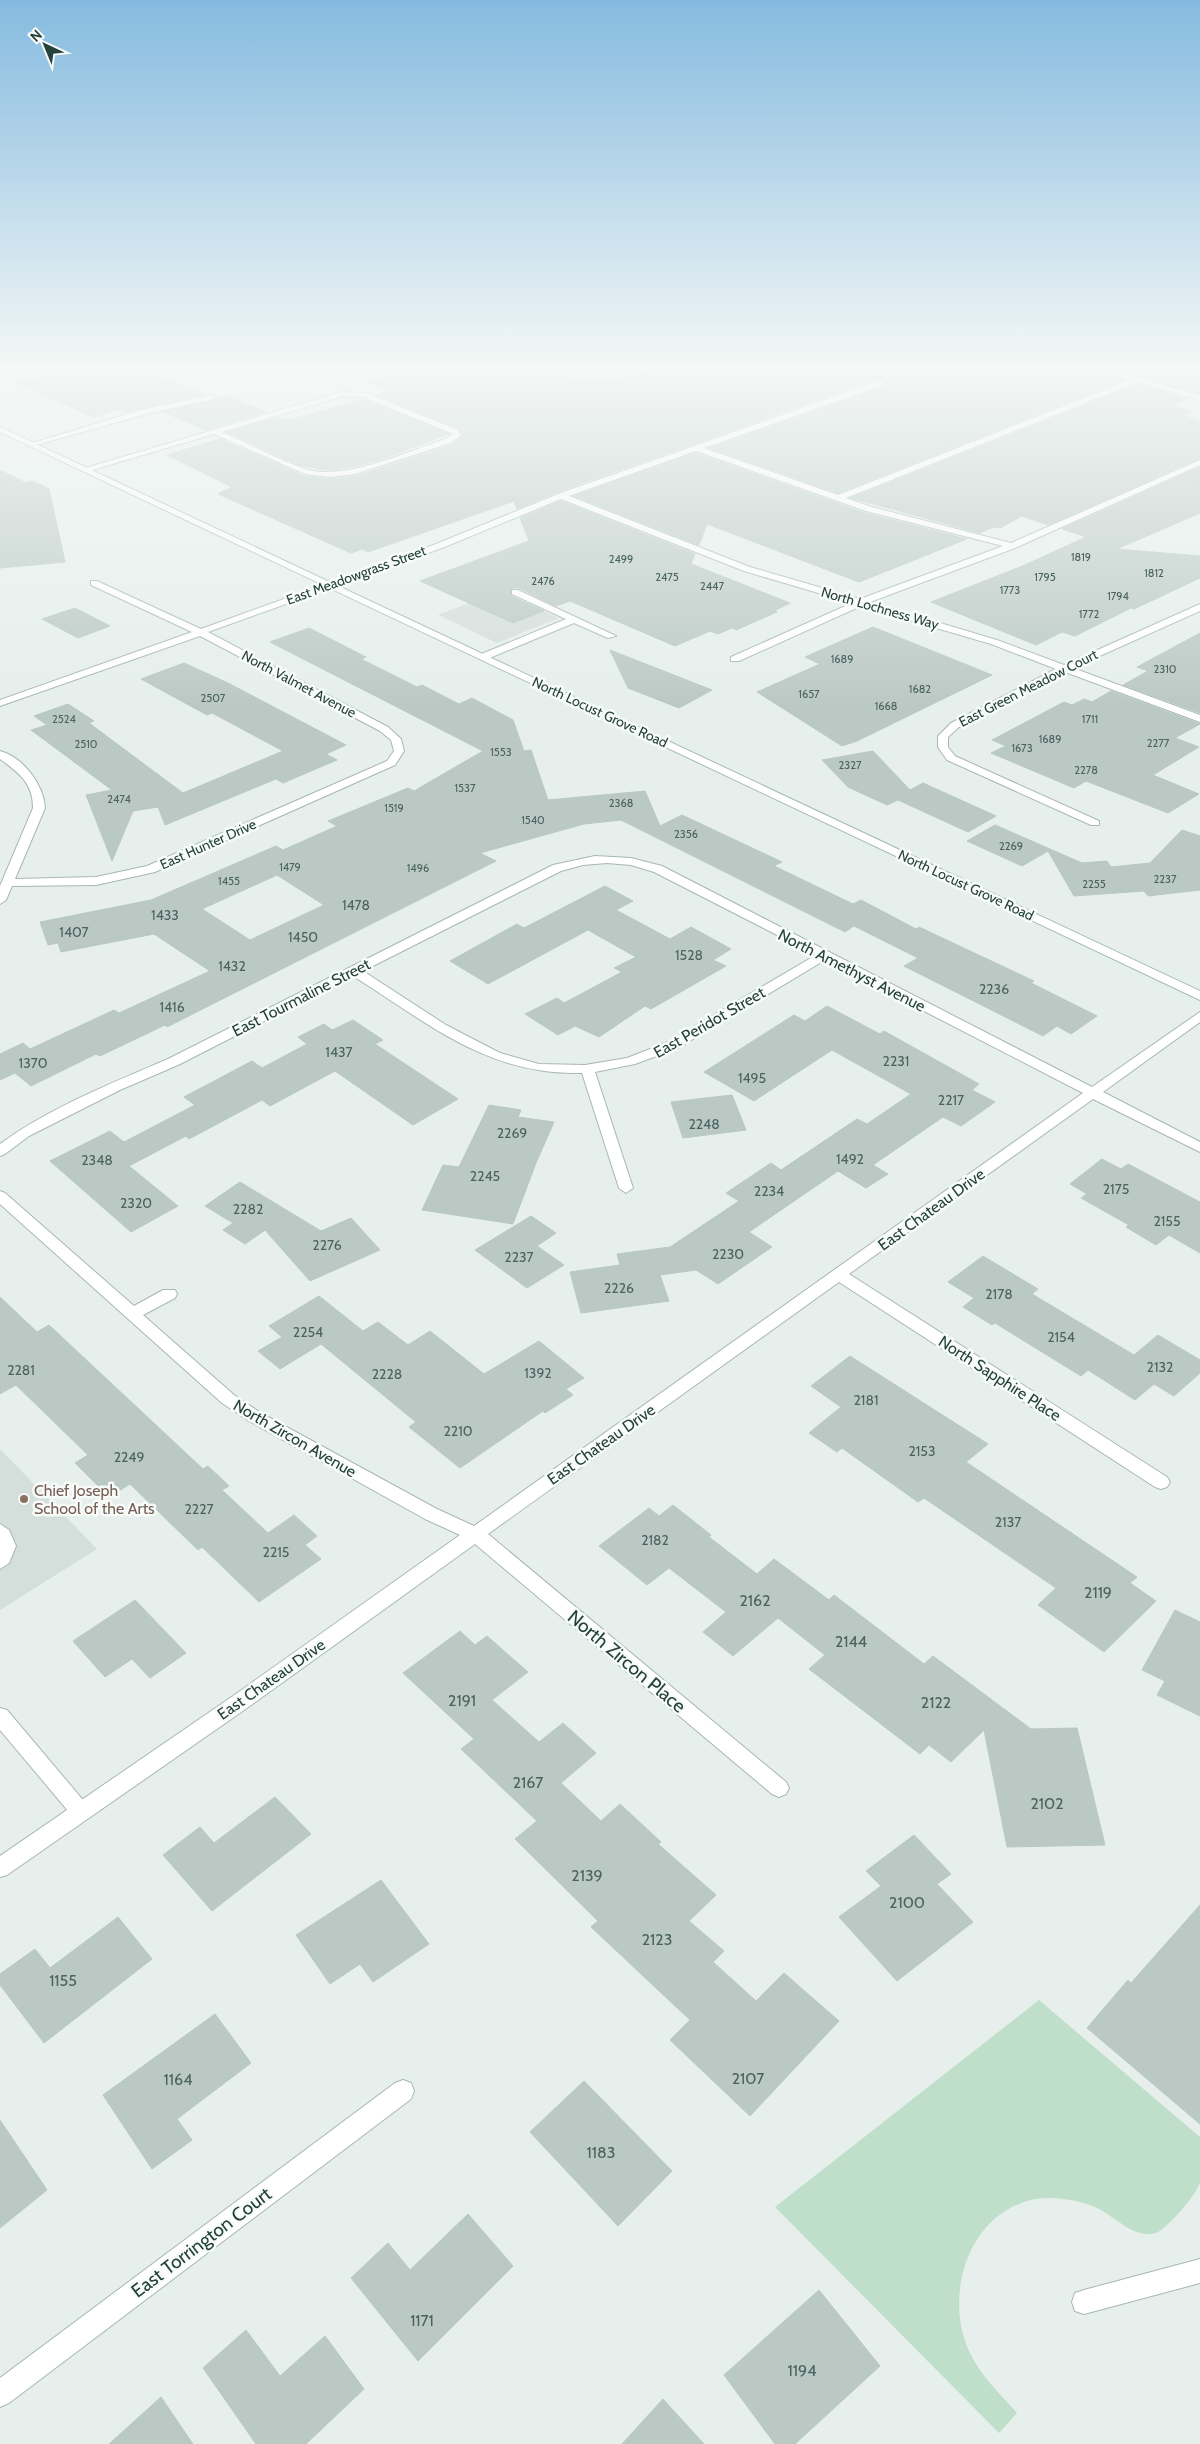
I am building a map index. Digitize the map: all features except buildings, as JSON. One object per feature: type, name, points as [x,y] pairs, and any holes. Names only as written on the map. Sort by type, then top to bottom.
[{"type":"street","name":"North Locust Grove Road","points":[[103,478],[1200,996]]},
{"type":"street","name":"East Meadowgrass Street","points":[[0,703],[439,546],[561,496],[611,478]]},
{"type":"street","points":[[781,478],[903,519],[1012,546]]},
{"type":"street","points":[[838,498],[888,478]]},
{"type":"street","points":[[735,659],[862,602],[1012,546],[1164,478]]},
{"type":"street","name":"North Lochness Way","points":[[561,496],[747,569],[994,642],[1200,719]]},
{"type":"street","name":"North Valmet Avenue","points":[[94,583],[200,632],[384,729],[396,739]]},
{"type":"street","points":[[515,592],[611,636]]},
{"type":"street","name":"East Green Meadow Court","points":[[1095,823],[951,758],[943,747],[944,736],[955,725],[1066,668],[1200,607]]},
{"type":"street","points":[[482,657],[574,619]]},
{"type":"street","name":"East Hunter Drive","points":[[7,883],[96,881],[151,869],[391,762],[399,751],[396,739]]},
{"type":"street","points":[[0,754],[25,773],[35,784],[40,796],[39,808],[0,900]]},
{"type":"street","name":"North Amethyst Avenue","points":[[608,858],[635,861],[658,869],[823,956],[1200,1148]]},
{"type":"street","name":"East Tourmaline Street","points":[[0,1151],[24,1133],[115,1087],[173,1062],[557,868],[580,861],[608,858]]},
{"type":"street","name":"East Peridot Street","points":[[354,971],[473,1045],[496,1056],[524,1065],[555,1069],[587,1069],[619,1065],[648,1058],[823,956]]},
{"type":"street","name":"East Chateau Drive","points":[[0,1868],[240,1702],[1200,1016]]},
{"type":"street","points":[[587,1069],[626,1188]]},
{"type":"street","name":"North Zircon Avenue","points":[[0,1196],[228,1399],[255,1418],[431,1514],[476,1534]]},
{"type":"street","name":"North Sapphire Place","points":[[839,1275],[1162,1482]]},
{"type":"street","points":[[132,1314],[169,1294]]},
{"type":"street","points":[[0,1531],[8,1546],[5,1557],[0,1562]]},
{"type":"street","name":"North Zircon Place","points":[[476,1534],[779,1788]]},
{"type":"street","points":[[0,1716],[81,1812]]},
{"type":"street","name":"East Torrington Court","points":[[0,2394],[403,2091]]},
{"type":"street","points":[[1084,2302],[1200,2271]]},
{"type":"shaded area","points":[[499,591],[559,618],[497,643],[438,615]]},
{"type":"shaded area","name":"Chief Joseph School of the Arts","points":[[0,1449],[97,1549],[0,1610]]},
{"type":"green space","points":[[1039,2000],[1200,2137],[1200,2182],[1194,2194],[1181,2210],[1167,2225],[1156,2233],[1140,2233],[1132,2230],[1095,2207],[1066,2199],[1050,2198],[1036,2199],[1013,2207],[994,2220],[979,2237],[968,2258],[961,2281],[959,2305],[962,2329],[973,2359],[990,2384],[1017,2413],[999,2433],[775,2207]]},
{"type":"place","name":"Chief Joseph School of the Arts","points":[[24,1499]]}]
